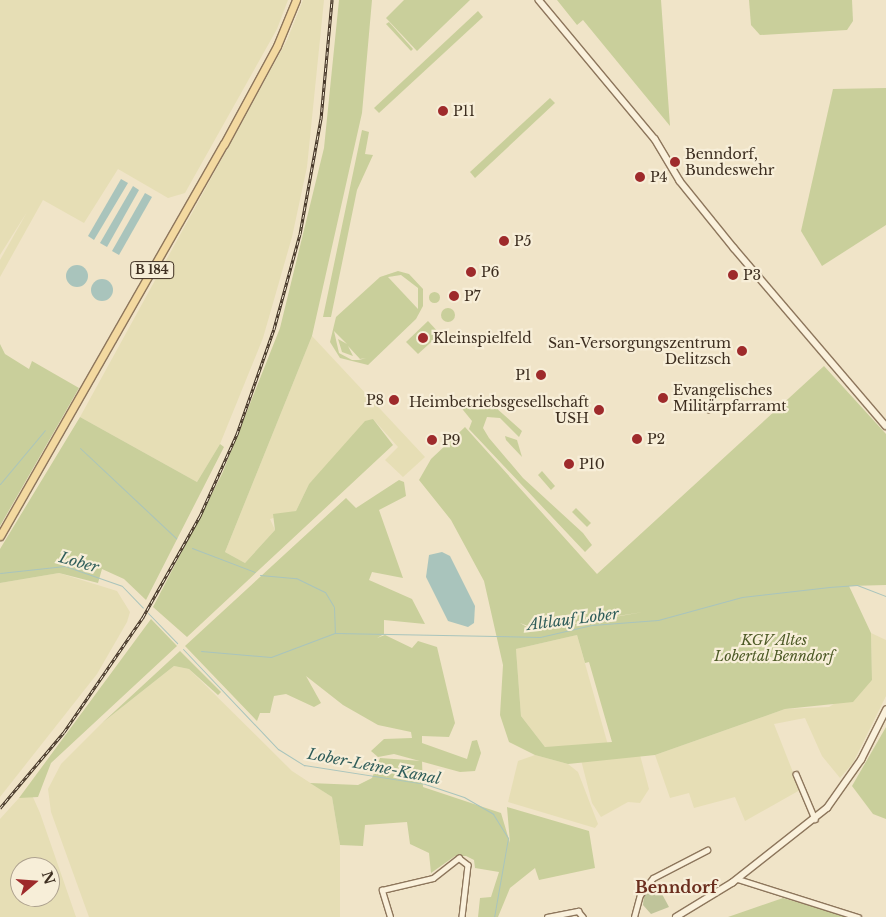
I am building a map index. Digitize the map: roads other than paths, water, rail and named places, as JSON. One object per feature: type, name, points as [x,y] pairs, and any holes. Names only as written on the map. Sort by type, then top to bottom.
[{"type":"main road","name":"B 184","points":[[0,536],[224,144],[277,46],[296,0]]},
{"type":"street","points":[[539,0],[655,139],[680,181],[734,248],[886,426]]},
{"type":"street","points":[[701,402],[708,410]]},
{"type":"street","points":[[676,917],[738,879],[815,819],[845,786],[886,710]]},
{"type":"street","points":[[796,774],[815,819]]},
{"type":"street","points":[[634,917],[640,895],[653,878],[707,850]]},
{"type":"street","points":[[390,917],[382,890],[433,878],[459,858],[467,862],[468,871],[462,917]]},
{"type":"street","points":[[738,879],[858,917]]},
{"type":"street","points":[[547,917],[578,911],[583,917]]},
{"type":"water","points":[[121,179],[128,183],[94,240],[88,236]]},
{"type":"water","points":[[133,186],[139,190],[107,247],[100,243]]},
{"type":"water","points":[[145,193],[152,197],[119,255],[112,251]]},
{"type":"water","points":[[77,265],[87,272],[88,276],[81,286],[77,287],[67,280],[66,276],[73,266]]},
{"type":"water","points":[[102,279],[110,282],[113,290],[110,298],[102,301],[94,298],[91,290],[94,282]]},
{"type":"water","points":[[442,552],[450,556],[475,606],[474,623],[468,627],[448,621],[426,577],[429,555]]},
{"type":"waterway","points":[[0,484],[45,430]]},
{"type":"waterway","points":[[80,448],[176,538]]},
{"type":"waterway","points":[[192,548],[255,572]]},
{"type":"waterway","name":"Lober","points":[[0,573],[65,566],[122,586],[143,608]]},
{"type":"waterway","points":[[260,575],[296,578],[325,592],[334,607],[335,633]]},
{"type":"waterway","name":"Altlauf Lober","points":[[201,651],[271,657],[335,633],[540,637],[592,625],[658,620],[742,597],[829,587],[857,585],[886,596]]},
{"type":"waterway","name":"Lober","points":[[148,613],[177,643]]},
{"type":"waterway","name":"Lober-Leine-Kanal","points":[[183,649],[278,749],[304,765],[425,784],[464,797],[493,814],[508,838],[494,917]]},
{"type":"railway","points":[[0,808],[64,732],[143,617],[200,516],[237,434],[274,329],[300,234],[321,119],[332,0]]},
{"type":"place","name":"P11","points":[[443,111]]},
{"type":"place","name":"Benndorf, Bundeswehr","points":[[675,162]]},
{"type":"place","name":"P4","points":[[640,177]]},
{"type":"place","name":"P5","points":[[504,241]]},
{"type":"place","name":"P6","points":[[471,272]]},
{"type":"place","name":"P3","points":[[733,275]]},
{"type":"place","name":"P7","points":[[454,296]]},
{"type":"place","name":"Kleinspielfeld","points":[[423,338]]},
{"type":"place","name":"San-Versorgungszentrum Delitzsch","points":[[742,351]]},
{"type":"place","name":"P1","points":[[541,375]]},
{"type":"place","name":"Evangelisches Militärpfarramt","points":[[663,398]]},
{"type":"place","name":"P8","points":[[394,400]]},
{"type":"place","name":"Heimbetriebsgesellschaft USH","points":[[599,410]]},
{"type":"place","name":"P2","points":[[637,439]]},
{"type":"place","name":"P9","points":[[432,440]]},
{"type":"place","name":"P10","points":[[569,464]]},
{"type":"district","name":"Benndorf","points":[[676,887]]},
{"type":"park label","name":"KGV Altes Lobertal Benndorf","points":[[774,648]]}]
